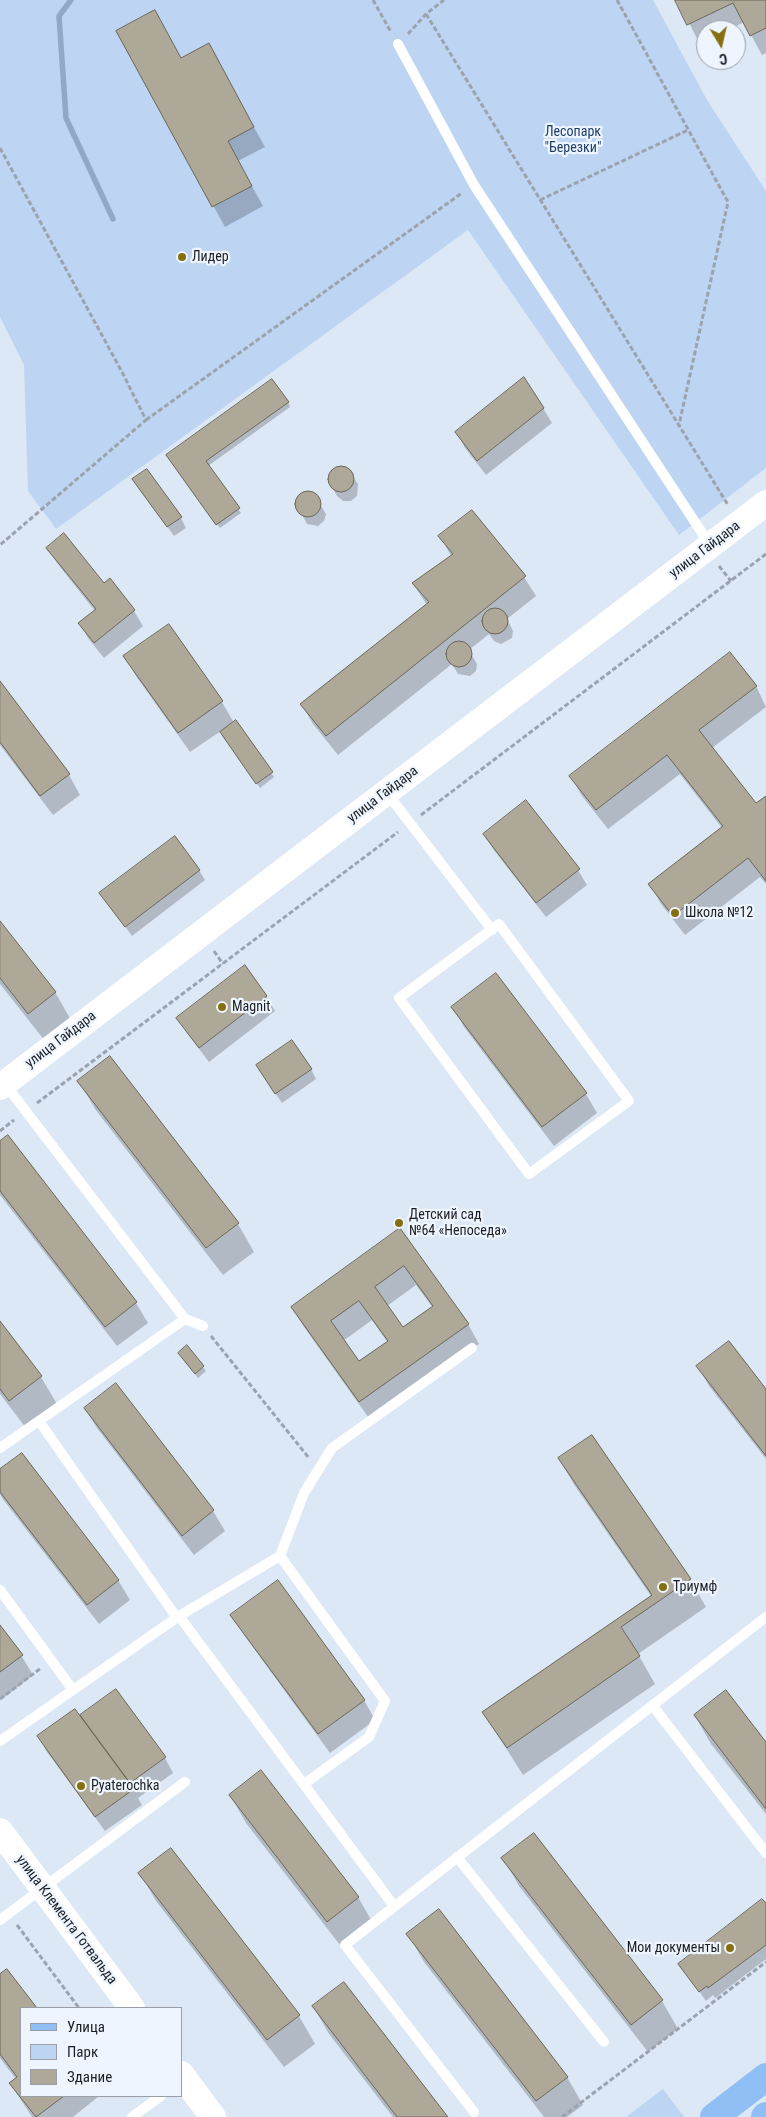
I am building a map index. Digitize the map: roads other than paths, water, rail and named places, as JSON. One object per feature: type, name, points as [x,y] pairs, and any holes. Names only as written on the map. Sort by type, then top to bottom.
[{"type":"main road","points":[[714,2117],[766,2077]]},
{"type":"street","name":"улица Гайдара","points":[[2,1085],[766,503]]},
{"type":"street","name":"улица Клемента Готвальда","points":[[0,1831],[131,2007]]},
{"type":"street","points":[[182,2078],[213,2117]]},
{"type":"lane","points":[[398,44],[474,185],[710,546]]},
{"type":"lane","points":[[387,792],[492,930]]},
{"type":"lane","points":[[498,924],[629,1101],[529,1174],[399,998],[492,930],[498,924]]},
{"type":"lane","points":[[2,1085],[26,1111],[185,1319],[203,1326]]},
{"type":"lane","points":[[0,1448],[185,1319]]},
{"type":"lane","points":[[0,1741],[178,1617],[280,1556],[304,1493],[332,1448],[472,1348]]},
{"type":"lane","points":[[39,1420],[178,1617],[394,1906]]},
{"type":"lane","points":[[280,1556],[385,1701],[369,1737],[304,1784]]},
{"type":"lane","points":[[0,1590],[73,1690]]},
{"type":"lane","points":[[474,2112],[345,1945],[766,1618]]},
{"type":"lane","points":[[653,1706],[766,1853]]},
{"type":"lane","points":[[4,1916],[185,1782]]},
{"type":"lane","points":[[457,1857],[604,2042]]},
{"type":"lane","points":[[132,2117],[160,2097]]},
{"type":"waterway","points":[[71,0],[59,16],[66,118],[113,219]]},
{"type":"place","name":"Лидер","points":[[182,257]]},
{"type":"place","name":"Школа №12","points":[[675,913]]},
{"type":"place","name":"Magnit","points":[[222,1007]]},
{"type":"place","name":"Детский сад №64 «Непоседа»","points":[[399,1223]]},
{"type":"place","name":"Триумф","points":[[663,1587]]},
{"type":"place","name":"Pyaterochka","points":[[81,1786]]},
{"type":"place","name":"Мои документы","points":[[730,1948]]},
{"type":"park label","name":"Лесопарк \"Березки\"","points":[[573,140]]}]
